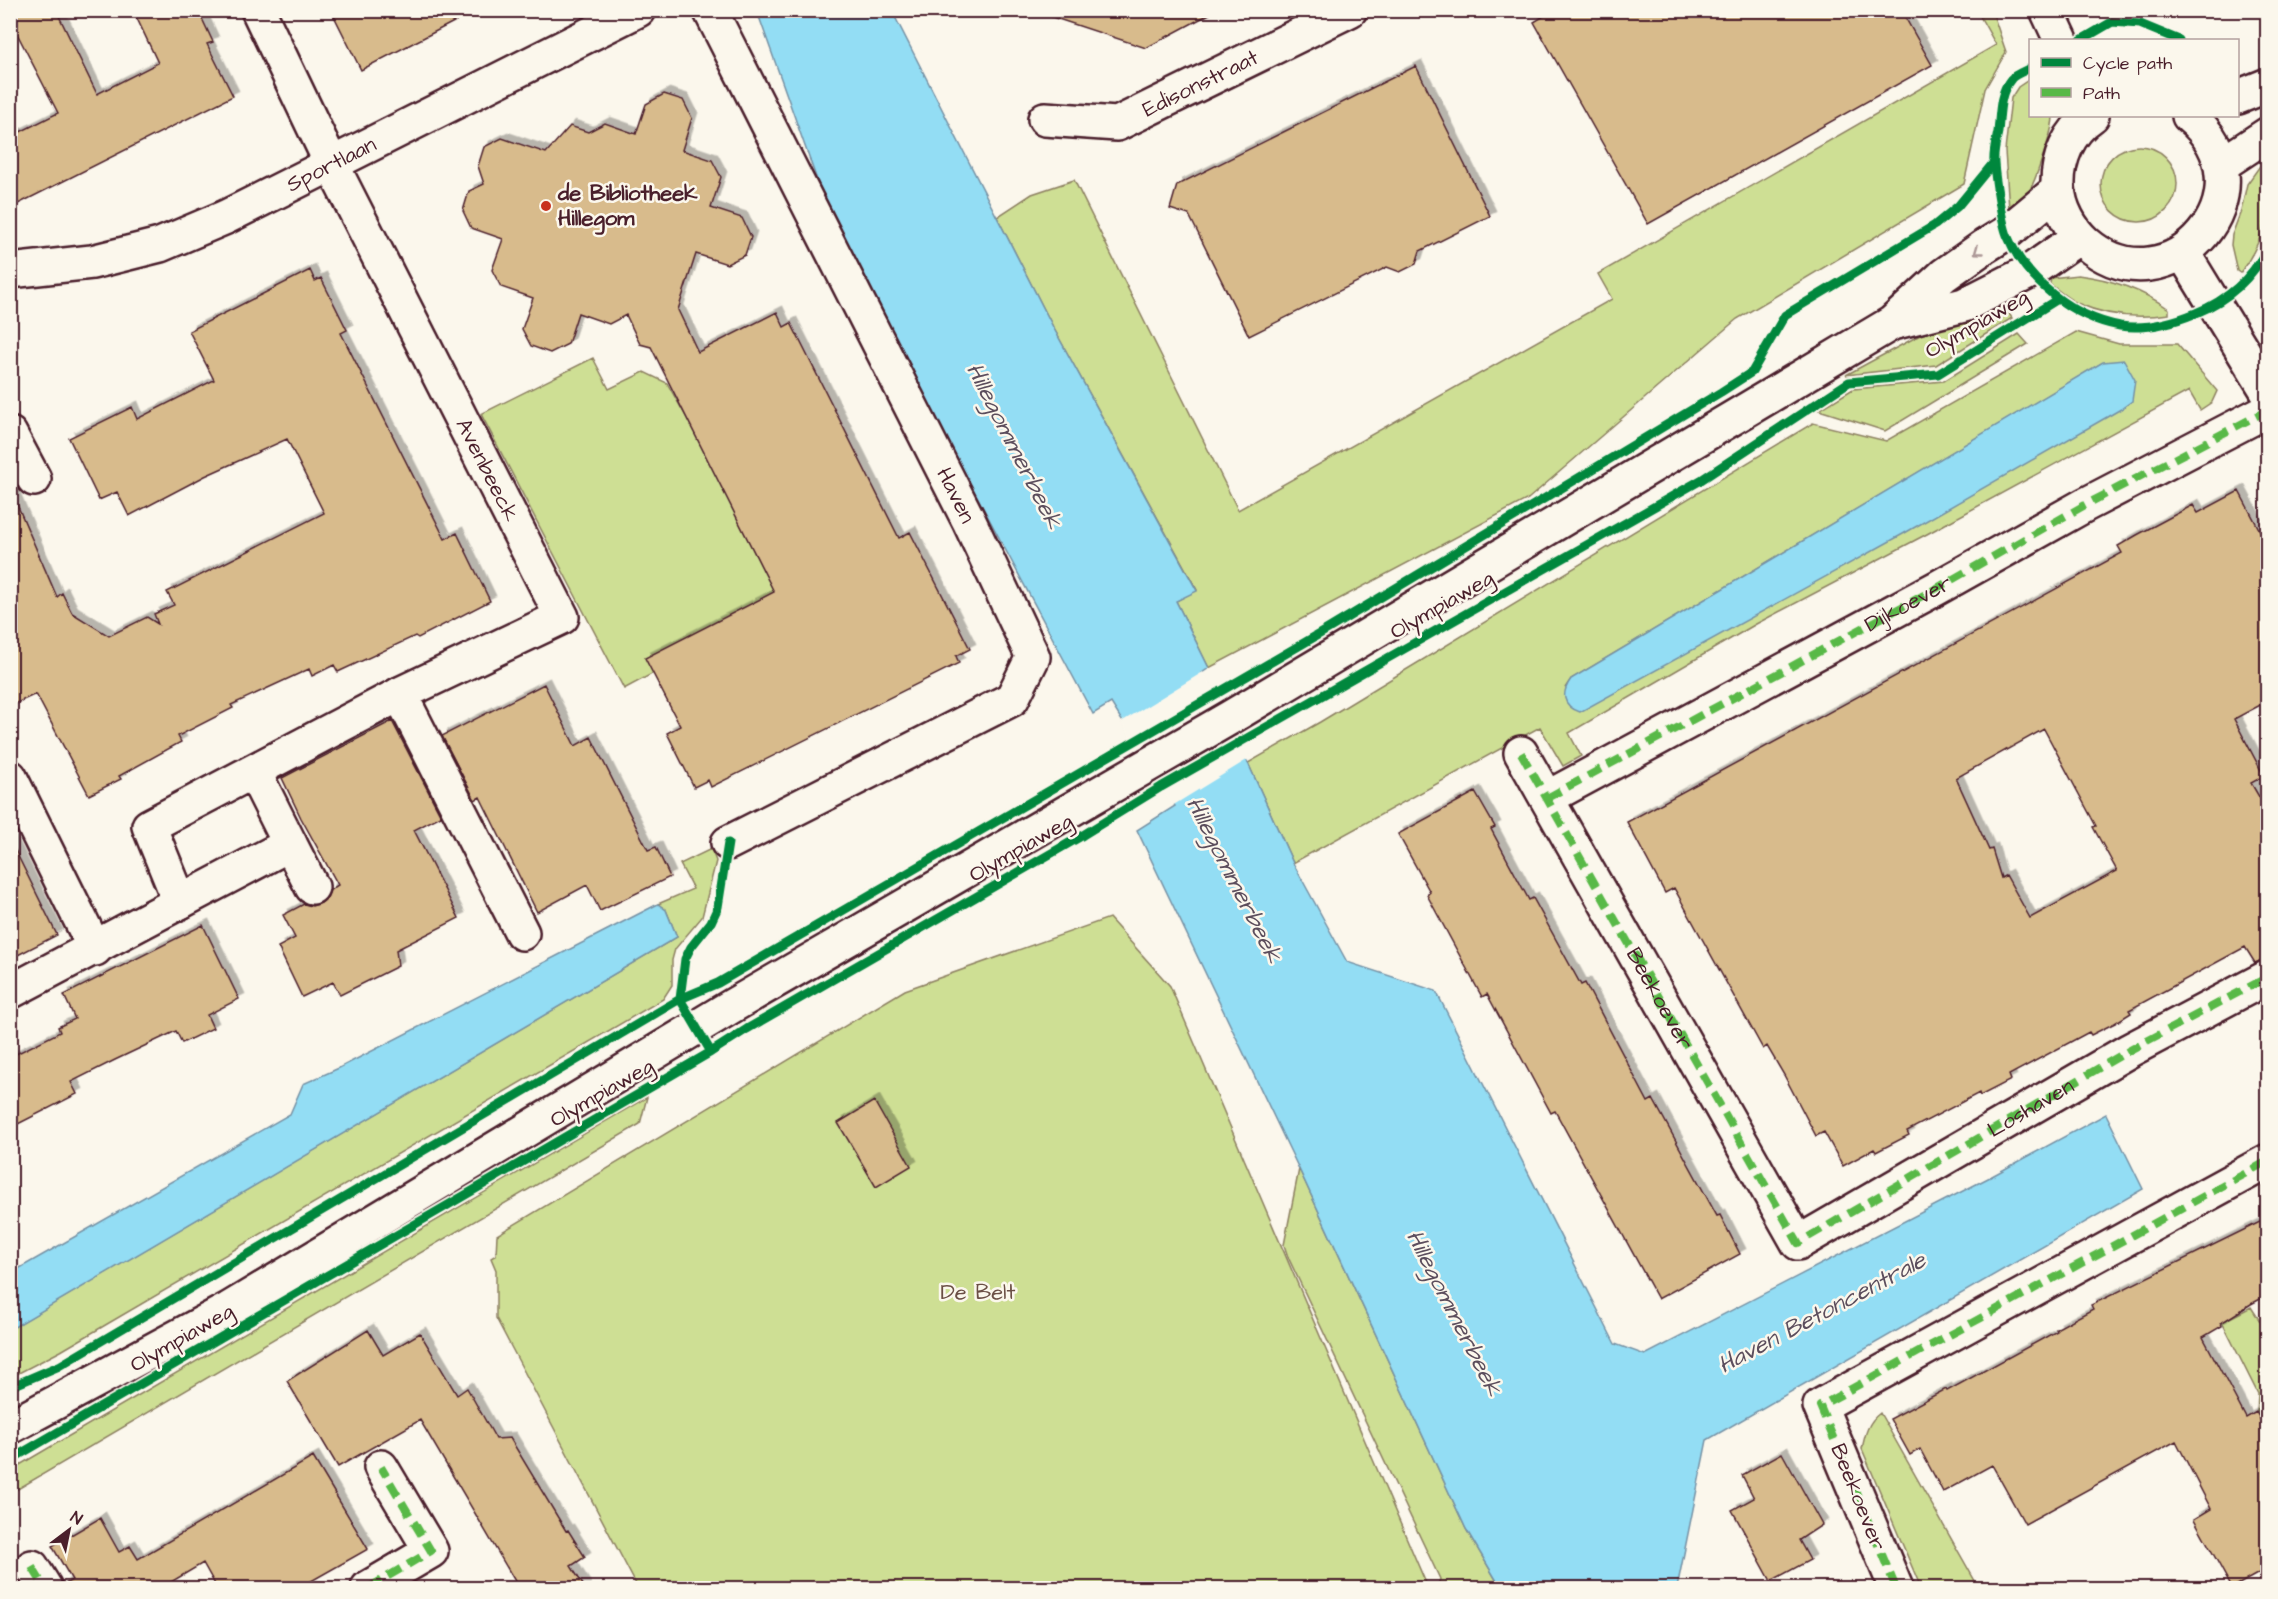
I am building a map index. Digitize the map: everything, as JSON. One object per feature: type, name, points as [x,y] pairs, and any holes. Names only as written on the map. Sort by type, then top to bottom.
[{"type":"street","points":[[258,10],[331,164]]},
{"type":"street","name":"Sportlaan","points":[[10,271],[92,262],[160,245],[226,218],[638,10]]},
{"type":"street","name":"Haven","points":[[710,10],[969,521],[1034,657],[1012,699],[728,843]]},
{"type":"street","name":"Edisonstraat","points":[[1045,119],[1117,124],[1350,10]]},
{"type":"street","points":[[2047,10],[2061,39]]},
{"type":"street","points":[[2239,98],[2268,85]]},
{"type":"street","points":[[2091,117],[2076,129],[2061,158],[2058,190],[2069,223],[2079,237],[2110,259],[2147,264],[2183,253],[2208,230],[2222,198],[2221,165],[2210,137],[2190,117]]},
{"type":"street","points":[[2221,165],[2268,134]]},
{"type":"street","name":"Avenbeeck","points":[[180,902],[149,825],[400,694],[562,617],[331,164]]},
{"type":"street","name":"Olympiaweg","points":[[10,1427],[230,1309],[732,1006],[1231,717],[1892,323],[1944,275],[2006,233],[2058,190]]},
{"type":"street","name":"Olympiaweg","points":[[1892,323],[1964,305],[2029,272],[2079,237]]},
{"type":"street","points":[[2183,253],[2268,392]]},
{"type":"street","name":"Dijkoever","points":[[1547,798],[1937,588],[2085,505],[2268,410]]},
{"type":"street","points":[[10,434],[34,479]]},
{"type":"street","points":[[400,694],[522,933]]},
{"type":"street","name":"Beekoever","points":[[1521,753],[1797,1243]]},
{"type":"street","points":[[254,772],[312,888]]},
{"type":"street","points":[[10,777],[95,949]]},
{"type":"street","points":[[10,992],[290,844]]},
{"type":"street","name":"Loshaven","points":[[1797,1243],[2130,1050],[2268,977]]},
{"type":"street","name":"Beekoever","points":[[1896,1588],[1820,1406],[2268,1161]]},
{"type":"street","points":[[368,1588],[432,1551],[381,1467]]},
{"type":"green space","points":[[1977,11],[1992,11],[2006,52],[1985,89],[1964,184],[1737,319],[1528,499],[1209,668],[1176,601],[1197,590],[1053,327],[997,217],[1032,194],[1074,180],[1238,510],[1612,299],[1598,274],[1996,45]]},
{"type":"green space","points":[[2029,80],[2029,117],[2053,117],[2050,134],[2032,186],[2017,205],[2009,209],[2005,151],[2011,98],[2018,87]]},
{"type":"green space","points":[[2132,146],[2146,146],[2160,152],[2171,163],[2177,177],[2174,199],[2166,211],[2146,222],[2132,222],[2118,216],[2107,205],[2101,191],[2101,177],[2107,163],[2118,152]]},
{"type":"green space","points":[[2267,156],[2266,218],[2257,244],[2240,273],[2237,271],[2231,245],[2232,235],[2241,211],[2247,184]]},
{"type":"green space","points":[[2078,275],[2102,279],[2137,291],[2169,309],[2169,314],[2134,316],[2099,311],[2073,301],[2050,284],[2051,278]]},
{"type":"green space","points":[[2000,300],[2012,318],[1936,365],[1846,375],[1920,335]]},
{"type":"green space","points":[[2076,332],[2119,344],[2177,344],[2217,391],[2212,402],[2200,410],[2189,391],[1756,624],[1569,733],[1581,756],[1563,766],[1540,727],[1293,863],[1248,763],[1320,722],[1813,423],[1886,441]],"holes":[[[2102,363],[1565,688],[1571,679]]]},
{"type":"green space","points":[[2019,334],[2028,344],[1885,431],[1819,410],[1853,389],[1944,381]]},
{"type":"green space","points":[[593,358],[609,389],[644,372],[667,383],[787,595],[782,604],[624,689],[481,414]]},
{"type":"green space","points":[[711,849],[716,861],[702,917],[675,949],[672,960],[672,985],[663,999],[61,1351],[11,1377],[10,1329],[677,937],[666,910],[658,904],[693,889],[680,864]]},
{"type":"green space","name":"De Belt","points":[[1109,918],[1170,986],[1428,1588],[638,1588],[496,1318],[496,1270],[491,1258],[496,1255],[497,1235],[905,990]]},
{"type":"green space","points":[[647,1097],[640,1124],[11,1493],[11,1470]]},
{"type":"green space","points":[[1299,1169],[1466,1529],[1501,1588],[1437,1588],[1440,1579],[1284,1245]]},
{"type":"green space","points":[[2251,1307],[2267,1332],[2267,1424],[2257,1411],[2258,1394],[2222,1322]]},
{"type":"green space","points":[[1880,1413],[1979,1588],[1921,1588],[1862,1449],[1868,1429]]},
{"type":"water","points":[[757,11],[892,11],[1053,327],[1197,591],[1176,601],[1209,668],[1202,673],[1248,763],[1293,863],[1347,962],[1436,991],[1615,1344],[1645,1355],[1992,1176],[2106,1114],[2143,1189],[1707,1440],[1677,1588],[1501,1588],[1466,1529],[1299,1169],[1137,830],[1175,806],[1111,703],[1093,714],[834,228]]},
{"type":"water","points":[[2124,360],[2135,380],[2132,401],[2121,409],[1903,534],[1580,712],[1567,703],[1565,694],[1571,679],[2103,362]]},
{"type":"water","points":[[658,904],[666,910],[677,937],[11,1329],[11,1273],[290,1114],[303,1084],[339,1068]]},
{"type":"pier","points":[[1203,672],[1220,699],[1250,758],[1172,806],[1121,722]]},
{"type":"building","points":[[10,10],[56,10],[97,94],[158,63],[133,10],[198,10],[213,42],[207,44],[233,96],[10,208],[10,137],[58,113],[10,20]]},
{"type":"building","points":[[331,10],[477,10],[361,70]]},
{"type":"building","points":[[1053,10],[1217,10],[1146,48],[1052,17]]},
{"type":"building","points":[[1554,10],[1901,10],[1932,65],[1648,224],[1534,22]]},
{"type":"building","points":[[1416,66],[1490,216],[1420,251],[1416,264],[1400,272],[1387,267],[1249,336],[1189,215],[1170,209],[1177,185]]},
{"type":"building","points":[[664,94],[683,100],[692,118],[682,150],[712,160],[721,177],[711,208],[742,218],[751,237],[745,255],[727,264],[696,254],[678,310],[698,352],[777,312],[784,327],[791,323],[899,538],[910,532],[970,649],[956,656],[959,663],[711,787],[708,780],[694,787],[667,733],[680,726],[645,658],[774,592],[651,347],[640,344],[626,315],[609,324],[578,313],[568,344],[550,353],[531,346],[522,329],[533,298],[501,287],[492,270],[503,239],[471,228],[463,211],[469,191],[484,184],[478,166],[484,147],[502,138],[546,153],[570,126],[588,132],[605,123],[636,134],[646,104]]},
{"type":"building","points":[[310,270],[315,281],[321,278],[347,330],[341,333],[445,539],[457,533],[490,601],[418,638],[415,636],[338,672],[334,665],[312,676],[309,669],[231,705],[233,708],[178,736],[181,742],[119,776],[121,779],[89,795],[36,694],[10,706],[10,488],[57,597],[62,593],[72,613],[109,636],[147,617],[158,624],[154,614],[174,605],[167,592],[324,513],[287,439],[205,476],[129,516],[117,492],[99,500],[69,438],[132,407],[137,419],[214,380],[189,331]]},
{"type":"building","points":[[2239,491],[2268,546],[2268,701],[2234,719],[2264,776],[2251,783],[2268,812],[2268,958],[2255,963],[2245,947],[2129,1010],[2131,1013],[2115,1023],[2091,1035],[2089,1032],[2009,1075],[2011,1080],[1980,1096],[1979,1093],[1907,1131],[1909,1135],[1876,1152],[1874,1149],[1843,1166],[1824,1132],[1816,1136],[1767,1046],[1763,1049],[1674,888],[1665,893],[1627,822],[2122,553],[2118,546],[2137,535],[2193,505],[2198,513]],"holes":[[[2044,729],[2096,826],[2093,827],[2117,871],[2030,918],[2006,875],[2001,878],[1992,849],[1989,850],[1956,778]]]},
{"type":"building","points":[[544,684],[575,746],[591,737],[648,850],[656,847],[670,877],[600,911],[587,885],[537,912],[480,797],[475,800],[442,736]]},
{"type":"building","points":[[392,721],[441,816],[414,830],[459,918],[396,950],[398,966],[340,995],[333,982],[302,997],[278,947],[295,938],[283,915],[304,904],[312,906],[321,903],[327,898],[330,890],[338,885],[282,778]]},
{"type":"building","points":[[1475,792],[1495,827],[1491,829],[1529,900],[1533,898],[1581,985],[1585,983],[1648,1102],[1653,1099],[1740,1254],[1658,1299],[1555,1111],[1551,1113],[1487,994],[1482,997],[1427,895],[1430,892],[1398,834]]},
{"type":"building","points":[[10,840],[57,935],[10,959]]},
{"type":"building","points":[[203,925],[239,999],[207,1015],[213,1028],[182,1043],[176,1031],[115,1060],[71,1082],[77,1094],[10,1128],[10,1057],[60,1032],[58,1027],[75,1019],[64,995]]},
{"type":"building","points":[[874,1101],[911,1166],[876,1187],[838,1123]]},
{"type":"building","points":[[2268,1218],[2268,1295],[2221,1323],[2222,1326],[2203,1337],[2246,1418],[2256,1412],[2268,1433],[2268,1568],[2232,1588],[2194,1519],[2211,1509],[2176,1441],[2025,1524],[1992,1465],[1943,1492],[1920,1449],[1910,1455],[1890,1419],[1946,1389],[1947,1391],[2057,1331],[2056,1329],[2093,1309],[2091,1305]]},
{"type":"building","points":[[368,1330],[383,1355],[420,1333],[457,1395],[467,1388],[496,1439],[510,1438],[566,1531],[568,1530],[585,1557],[571,1566],[585,1588],[519,1588],[420,1420],[338,1467],[287,1381]]},
{"type":"building","points":[[1782,1453],[1822,1525],[1799,1540],[1810,1560],[1771,1581],[1732,1510],[1754,1498],[1742,1475]]},
{"type":"building","points":[[313,1457],[368,1549],[299,1588],[217,1588],[203,1563],[161,1588],[64,1588],[63,1585],[72,1580],[52,1546],[100,1518],[119,1552],[130,1546],[138,1559]]},
{"type":"marked path","points":[[1547,798],[1937,588],[2085,505],[2268,410]]},
{"type":"marked path","points":[[1521,753],[1798,1243],[2130,1050],[2268,977]]},
{"type":"marked path","points":[[1896,1588],[1820,1406],[2268,1161]]},
{"type":"marked path","points":[[368,1588],[431,1551],[381,1467]]},
{"type":"marked path","points":[[32,1567],[45,1588]]},
{"type":"cycle path","points":[[2083,39],[2112,22],[2140,24],[2177,39]]},
{"type":"cycle path","points":[[2029,68],[2013,77],[2004,91],[1994,151],[1995,170],[2007,235],[2015,252],[2026,267],[2038,282],[2053,294],[2068,305],[2102,321],[2130,327],[2159,325],[2208,308],[2229,295],[2247,279],[2268,247]]},
{"type":"cycle path","points":[[10,1387],[59,1366],[680,999],[718,983],[1328,629],[1721,392],[1752,372],[1785,315],[1935,225],[1958,206],[1994,162]]},
{"type":"cycle path","points":[[10,1460],[1083,835],[1161,787],[1701,480],[1849,382],[1938,374],[2058,299]]},
{"type":"cycle path","points":[[711,1052],[680,999],[685,959],[691,947],[711,922],[718,907],[728,843]]},
{"type":"place","name":"de Bibliotheek Hillegom","points":[[546,206]]},
{"type":"water label","name":"Hillegommerbeek","points":[[1014,446]]},
{"type":"water label","name":"Hillegommerbeek","points":[[1234,880]]},
{"type":"water label","name":"Hillegommerbeek","points":[[1454,1313]]},
{"type":"water label","name":"Haven Betoncentrale","points":[[1822,1313]]}]
